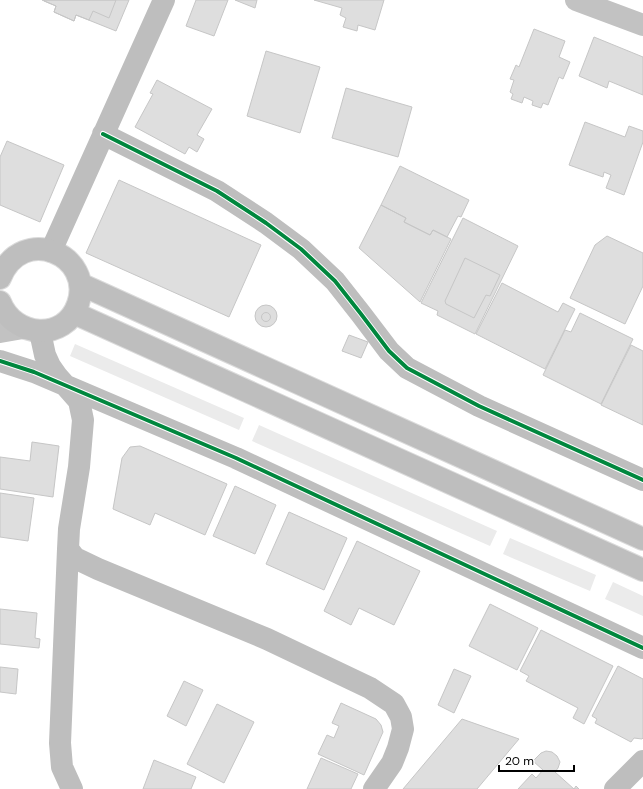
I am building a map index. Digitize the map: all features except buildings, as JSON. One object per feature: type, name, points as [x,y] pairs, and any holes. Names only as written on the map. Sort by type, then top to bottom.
[{"type":"main road","points":[[576,0],[603,5],[643,25]]},
{"type":"main road","points":[[0,332],[31,330]]},
{"type":"street","points":[[51,251],[164,0]]},
{"type":"street","points":[[103,134],[217,191],[266,223],[301,249],[335,281],[389,352],[407,368],[479,406],[643,480]]},
{"type":"street","points":[[0,278],[3,270],[9,262],[8,252],[33,249],[51,251],[61,255],[70,263],[80,284],[80,294],[74,313],[68,320],[50,330],[31,330],[8,317],[0,302]]},
{"type":"street","points":[[80,284],[643,539]]},
{"type":"street","points":[[74,313],[643,570]]},
{"type":"street","points":[[31,330],[50,366],[64,385],[79,401],[83,420],[80,460],[69,529],[60,743],[62,767],[72,789]]},
{"type":"street","points":[[0,361],[34,372],[236,458],[643,648]]},
{"type":"street","points":[[68,549],[75,558],[98,569],[267,639],[370,688],[394,704],[401,717],[403,730],[392,763],[374,789]]},
{"type":"street","points":[[616,789],[643,761]]},
{"type":"shaded area","points":[[75,344],[244,418],[239,430],[70,356]]},
{"type":"shaded area","points":[[259,425],[497,531],[490,546],[252,441]]},
{"type":"shaded area","points":[[510,538],[596,575],[590,591],[503,554]]},
{"type":"shaded area","points":[[613,582],[643,596],[643,616],[605,599]]},
{"type":"cycle path","points":[[103,134],[217,191],[266,223],[301,249],[335,281],[389,351],[407,368],[479,406],[643,480]]},
{"type":"cycle path","points":[[0,361],[34,372],[236,458],[643,648]]}]
